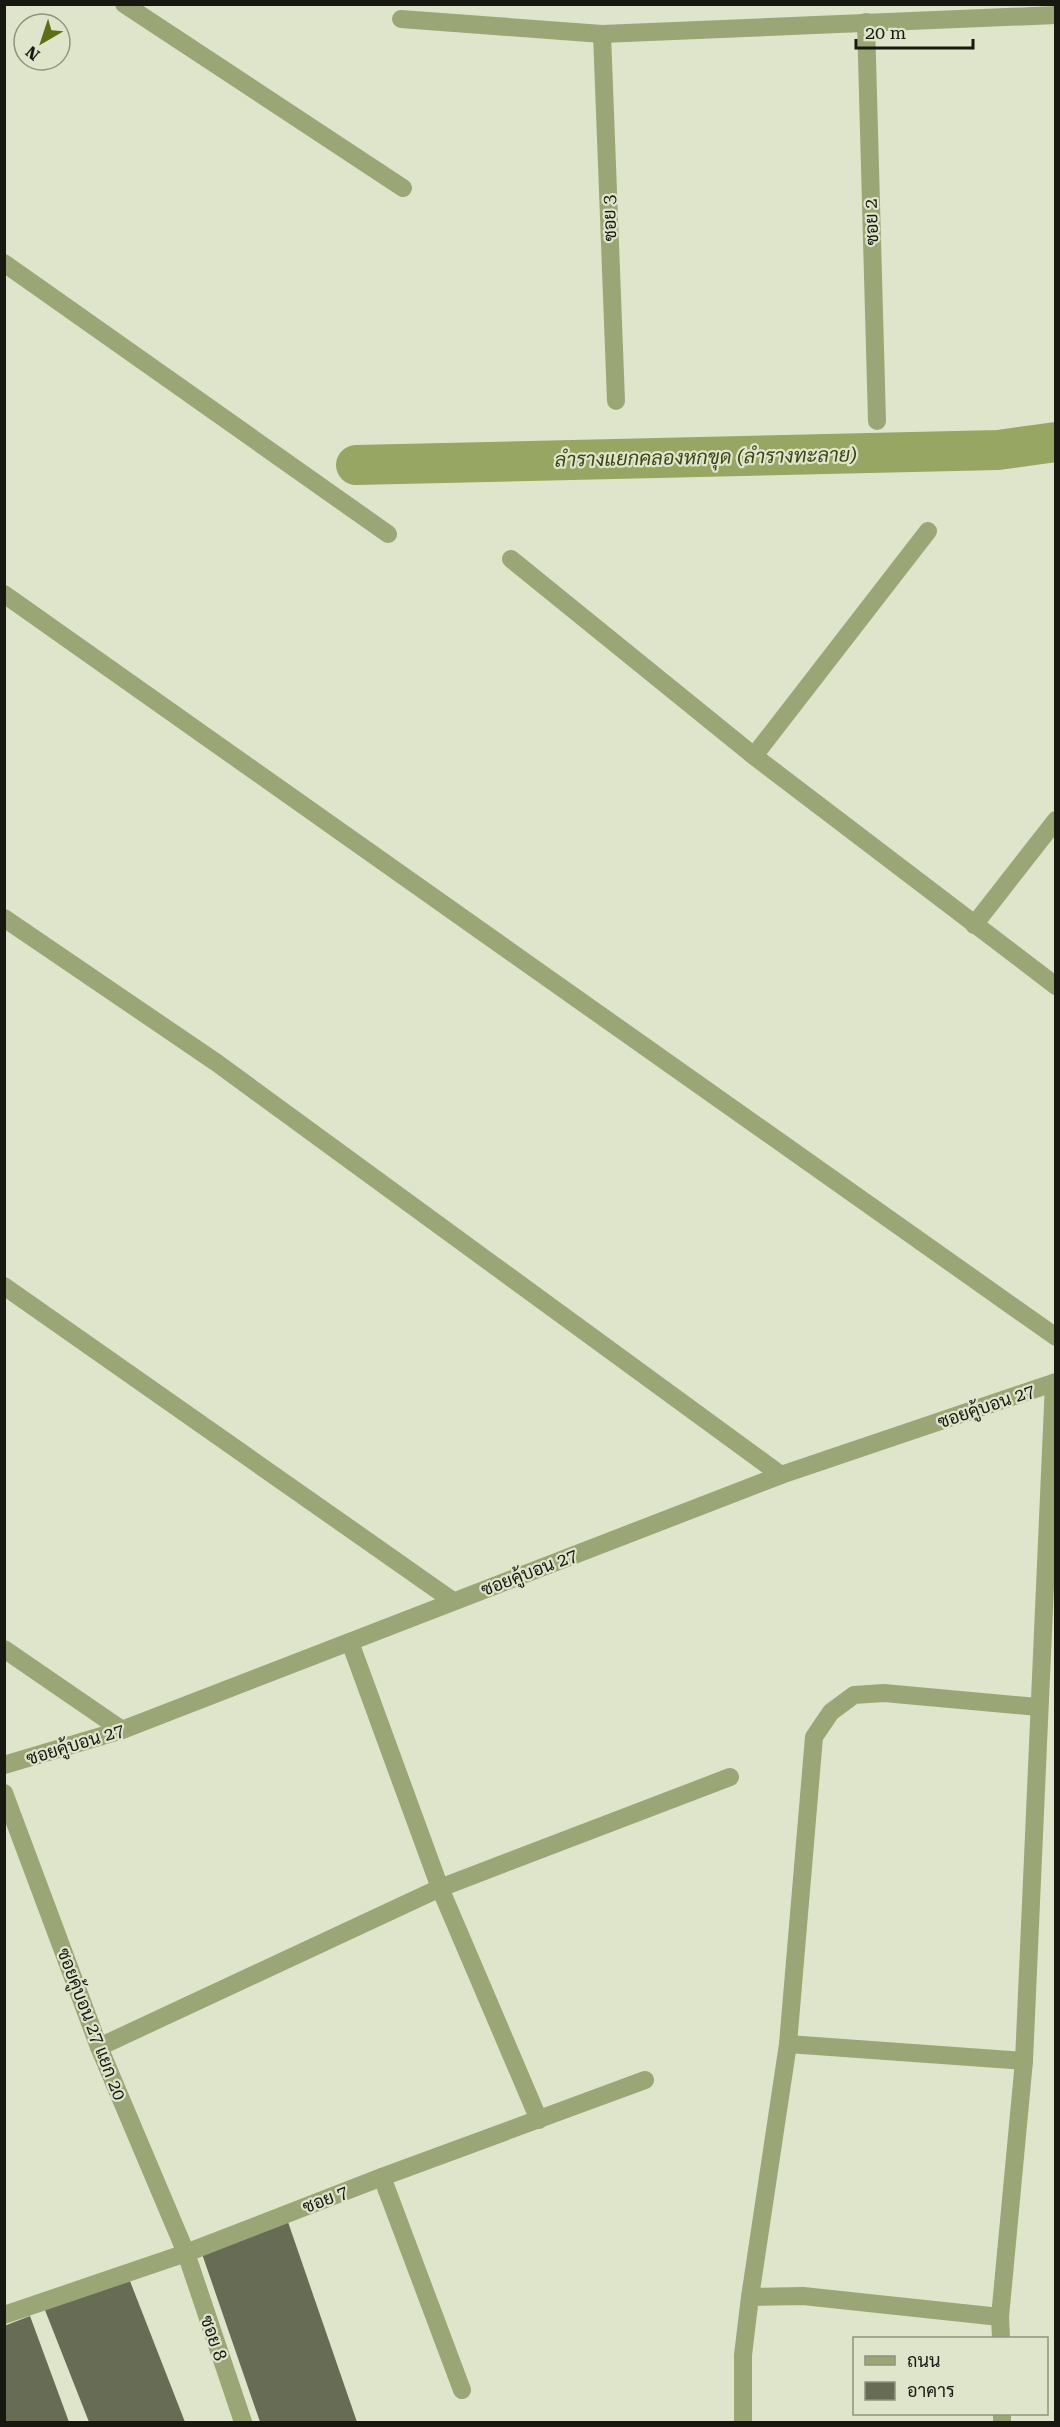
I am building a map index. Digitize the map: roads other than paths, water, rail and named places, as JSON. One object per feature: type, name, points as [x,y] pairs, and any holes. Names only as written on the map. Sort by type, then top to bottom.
[{"type":"street","points":[[124,4],[403,188]]},
{"type":"street","points":[[401,19],[602,34],[1056,15]]},
{"type":"street","name":"ซอย 2","points":[[866,22],[877,421]]},
{"type":"street","name":"ซอย 3","points":[[602,34],[616,401]]},
{"type":"street","points":[[4,263],[388,534]]},
{"type":"street","points":[[754,756],[928,531]]},
{"type":"street","points":[[511,559],[754,756],[1056,986]]},
{"type":"street","points":[[4,594],[1056,1337]]},
{"type":"street","points":[[974,925],[1056,820]]},
{"type":"street","points":[[4,918],[217,1063],[781,1475]]},
{"type":"street","points":[[4,1286],[453,1601]]},
{"type":"street","points":[[1001,2337],[1000,2317],[1024,2061],[1038,1707],[1055,1383]]},
{"type":"street","name":"ซอยคู้บอน 27","points":[[4,1765],[122,1730],[781,1475],[1055,1383]]},
{"type":"street","points":[[350,1642],[440,1888],[539,2120]]},
{"type":"street","points":[[4,1649],[122,1730]]},
{"type":"street","points":[[742,2422],[743,2355],[750,2297],[788,2044],[814,1737],[831,1712],[854,1695],[884,1693],[1038,1707]]},
{"type":"street","points":[[99,2047],[440,1888],[730,1777]]},
{"type":"street","name":"ซอยคู้บอน 27 แยก 20","points":[[4,1792],[99,2047],[186,2253]]},
{"type":"street","points":[[788,2044],[1024,2061]]},
{"type":"street","name":"ซอย 7","points":[[4,2315],[186,2253],[382,2177],[645,2080]]},
{"type":"street","points":[[382,2177],[462,2390]]},
{"type":"street","name":"ซอย 8","points":[[186,2253],[243,2422]]},
{"type":"street","points":[[750,2297],[803,2296],[1000,2317]]},
{"type":"waterway","name":"ลำรางแยกคลองหกขุด (ลำรางทะลาย)","points":[[356,465],[998,450],[1056,442]]}]
